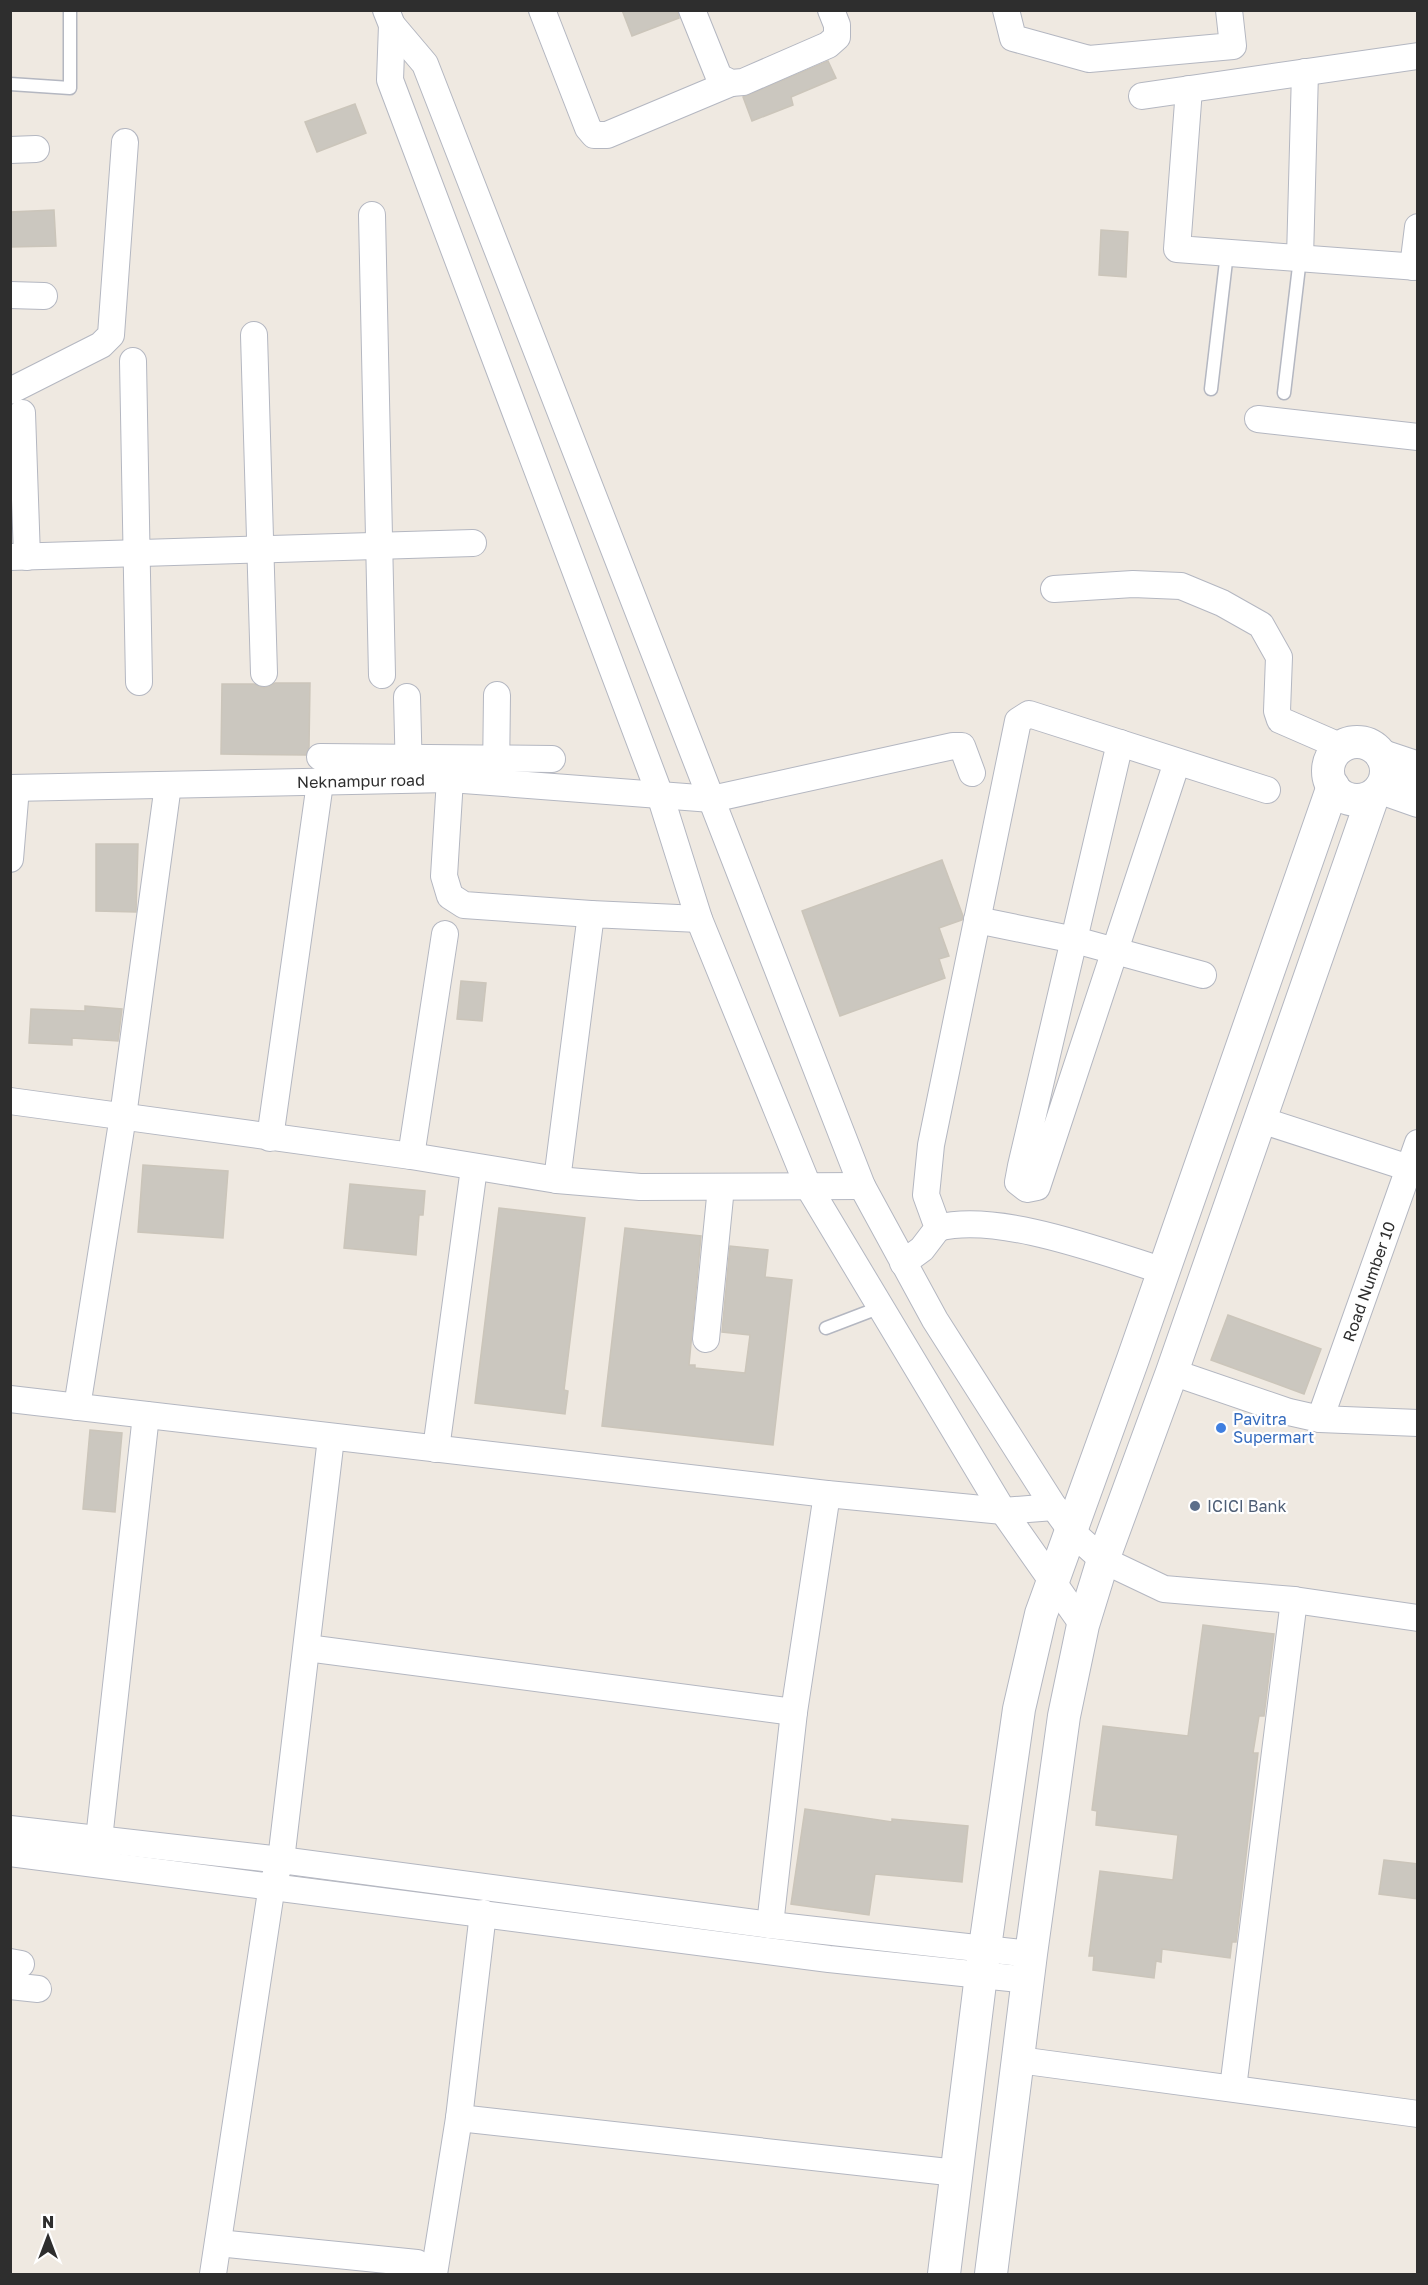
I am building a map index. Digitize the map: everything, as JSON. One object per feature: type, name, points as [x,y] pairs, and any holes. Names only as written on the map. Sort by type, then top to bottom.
[{"type":"street","points":[[542,10],[588,128],[594,135],[607,135],[731,83],[743,82],[828,45],[837,37],[837,26],[831,10]]},
{"type":"street","points":[[692,10],[719,77],[731,83]]},
{"type":"street","points":[[1006,10],[1013,38],[1089,59],[1233,46],[1229,10]]},
{"type":"street","points":[[389,18],[390,80],[660,795],[699,919],[808,1186],[1003,1511],[1083,1625]]},
{"type":"street","points":[[389,18],[426,64],[862,1186],[935,1320],[1054,1507],[1072,1532],[1103,1560],[1164,1589],[1294,1600],[1418,1618]]},
{"type":"street","points":[[1142,96],[1418,56]]},
{"type":"street","points":[[1300,258],[1305,72]]},
{"type":"street","points":[[1189,89],[1176,249],[1415,267],[1418,227]]},
{"type":"street","points":[[125,142],[111,335],[101,345],[16,402],[19,557],[473,543]]},
{"type":"street","points":[[10,150],[36,149]]},
{"type":"street","points":[[372,215],[377,546],[382,675]]},
{"type":"street","points":[[10,295],[44,296]]},
{"type":"street","points":[[254,335],[264,674]]},
{"type":"street","points":[[133,361],[139,682]]},
{"type":"street","points":[[1258,419],[1418,437]]},
{"type":"street","points":[[1054,589],[1133,584],[1181,586],[1222,603],[1261,625],[1279,657],[1277,711],[1280,720],[1342,747]]},
{"type":"street","points":[[496,770],[497,694]]},
{"type":"street","points":[[407,697],[409,769]]},
{"type":"street","points":[[938,1228],[926,1195],[931,1145],[1018,722],[1029,714],[1267,790]]},
{"type":"street","points":[[1120,743],[1021,1166],[1018,1182],[1027,1190],[1037,1187],[1177,762]]},
{"type":"street","points":[[991,2274],[1029,1967],[1064,1716],[1083,1625],[1103,1560],[1172,1372],[1377,792],[1386,778],[1386,767],[1382,756],[1375,748],[1364,743],[1353,743],[1342,747],[1334,754],[1329,765],[1329,776],[1340,795],[1350,800],[1362,800],[1377,792],[1418,801]]},
{"type":"street","name":"Neknampur road","points":[[13,788],[320,783],[409,769],[450,779],[496,770],[660,795],[712,799],[952,746],[962,746],[972,773]]},
{"type":"street","points":[[1382,756],[1418,768]]},
{"type":"street","points":[[320,757],[409,769],[496,770],[552,759]]},
{"type":"street","points":[[450,779],[444,876],[450,896],[464,905],[699,919]]},
{"type":"street","points":[[270,1138],[320,783]]},
{"type":"street","points":[[77,1407],[123,1116],[168,785]]},
{"type":"street","points":[[944,2274],[983,1962],[1019,1709],[1041,1614],[1072,1532],[1333,786]]},
{"type":"street","points":[[10,860],[13,788]]},
{"type":"street","points":[[557,1180],[591,914]]},
{"type":"street","points":[[977,920],[1075,940],[1203,975]]},
{"type":"street","points":[[411,1156],[445,934]]},
{"type":"street","points":[[10,1101],[411,1156],[557,1180],[640,1187],[862,1186]]},
{"type":"street","points":[[1261,1120],[1409,1168]]},
{"type":"street","name":"Road Number 10","points":[[1320,1419],[1418,1143]]},
{"type":"street","points":[[436,1449],[474,1168]]},
{"type":"street","points":[[706,1339],[722,1187]]},
{"type":"street","points":[[903,1263],[922,1249],[938,1228],[958,1223],[981,1223],[1044,1236],[1164,1271]]},
{"type":"street","points":[[1172,1372],[1289,1412],[1320,1419],[1418,1423]]},
{"type":"street","points":[[10,1399],[827,1494],[1003,1511],[1054,1507]]},
{"type":"street","points":[[99,1839],[146,1415]]},
{"type":"street","points":[[213,2274],[272,1886],[281,1860],[331,1438]]},
{"type":"street","points":[[770,1925],[794,1712],[827,1494]]},
{"type":"street","points":[[1233,2088],[1294,1600]]},
{"type":"street","points":[[307,1648],[794,1712]]},
{"type":"street","points":[[10,1829],[281,1860],[770,1925],[983,1962],[1029,1967]]},
{"type":"street","points":[[10,1853],[829,1959],[983,1962]]},
{"type":"street","points":[[218,2243],[426,2269],[459,2118],[483,1913]]},
{"type":"street","points":[[14,1971],[38,1989]]},
{"type":"street","points":[[1019,2060],[1418,2114]]},
{"type":"street","points":[[459,2118],[957,2173]]},
{"type":"lane","points":[[10,84],[70,88],[70,10]]},
{"type":"lane","points":[[1211,389],[1227,253]]},
{"type":"lane","points":[[1284,393],[1300,258]]},
{"type":"lane","points":[[826,1328],[880,1307]]},
{"type":"building","points":[[622,10],[677,10],[679,18],[632,36]]},
{"type":"building","points":[[828,61],[836,78],[791,97],[793,105],[752,121],[743,97]]},
{"type":"building","points":[[355,104],[366,133],[317,152],[305,122]]},
{"type":"building","points":[[54,210],[56,246],[10,247],[10,212]]},
{"type":"building","points":[[1101,230],[1128,232],[1126,277],[1099,275]]},
{"type":"building","points":[[275,683],[310,683],[309,747],[306,755],[221,754],[222,684],[254,684],[264,688]]},
{"type":"building","points":[[96,844],[138,844],[136,912],[96,911]]},
{"type":"building","points":[[942,860],[963,916],[962,920],[939,928],[949,956],[939,959],[945,978],[840,1016],[802,911]]},
{"type":"building","points":[[461,981],[486,983],[482,1021],[457,1019]]},
{"type":"building","points":[[85,1006],[122,1009],[118,1041],[72,1038],[72,1045],[29,1043],[31,1009],[85,1011]]},
{"type":"building","points":[[143,1165],[228,1171],[223,1238],[138,1232]]},
{"type":"building","points":[[350,1184],[425,1191],[423,1215],[419,1215],[416,1255],[344,1248]]},
{"type":"building","points":[[499,1208],[585,1218],[564,1390],[568,1391],[565,1414],[475,1403]]},
{"type":"building","points":[[625,1228],[701,1236],[689,1365],[695,1365],[695,1368],[745,1373],[750,1335],[722,1332],[730,1246],[768,1250],[765,1277],[792,1280],[773,1445],[602,1426]]},
{"type":"building","points":[[1228,1315],[1321,1349],[1304,1394],[1211,1360]]},
{"type":"building","points":[[90,1430],[122,1433],[115,1512],[83,1509]]},
{"type":"building","points":[[1203,1625],[1274,1634],[1264,1716],[1259,1716],[1253,1753],[1258,1753],[1236,1942],[1232,1942],[1230,1958],[1162,1949],[1161,1962],[1156,1961],[1154,1978],[1093,1970],[1094,1956],[1089,1956],[1100,1871],[1173,1880],[1178,1835],[1096,1825],[1097,1811],[1092,1810],[1103,1726],[1188,1736]]},
{"type":"building","points":[[805,1809],[892,1822],[892,1819],[968,1826],[962,1882],[875,1874],[869,1915],[791,1904]]},
{"type":"building","points":[[1384,1860],[1418,1864],[1418,1899],[1379,1894]]},
{"type":"place","name":"Pavitra Supermart","points":[[1221,1428]]},
{"type":"place","name":"ICICI Bank","points":[[1195,1506]]}]
